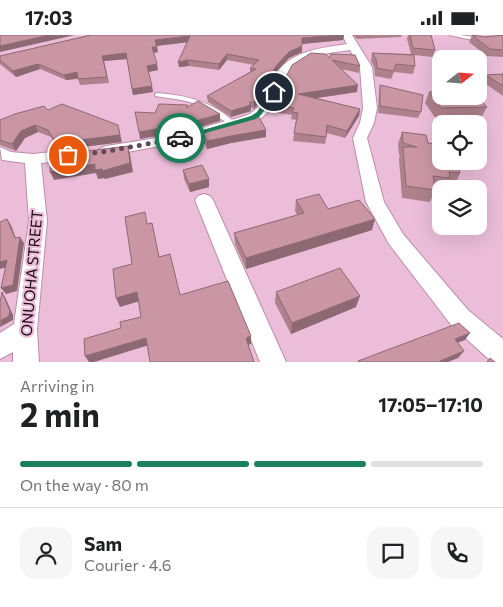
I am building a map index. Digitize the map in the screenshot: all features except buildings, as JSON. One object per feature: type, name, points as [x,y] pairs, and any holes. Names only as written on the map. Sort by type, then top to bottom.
[{"type":"street","points":[[0,152],[7,157],[33,159],[103,152],[192,135],[254,117],[259,114],[274,92],[281,75],[291,63],[298,58],[350,40],[366,67],[370,108],[367,123],[360,138],[375,202],[396,239],[460,317],[503,355]]},
{"type":"street","name":"ONUOHA STREET","points":[[26,362],[24,331],[38,221],[33,159]]},
{"type":"street","points":[[204,200],[273,362]]},
{"type":"street","points":[[0,347],[24,331]]},
{"type":"lane","points":[[451,35],[482,40],[503,39]]},
{"type":"lane","points":[[157,95],[178,96],[202,102],[232,123]]},
{"type":"way so far","points":[[68,155],[103,152],[180,138]]},
{"type":"route","points":[[180,138],[257,116],[274,92]]}]
